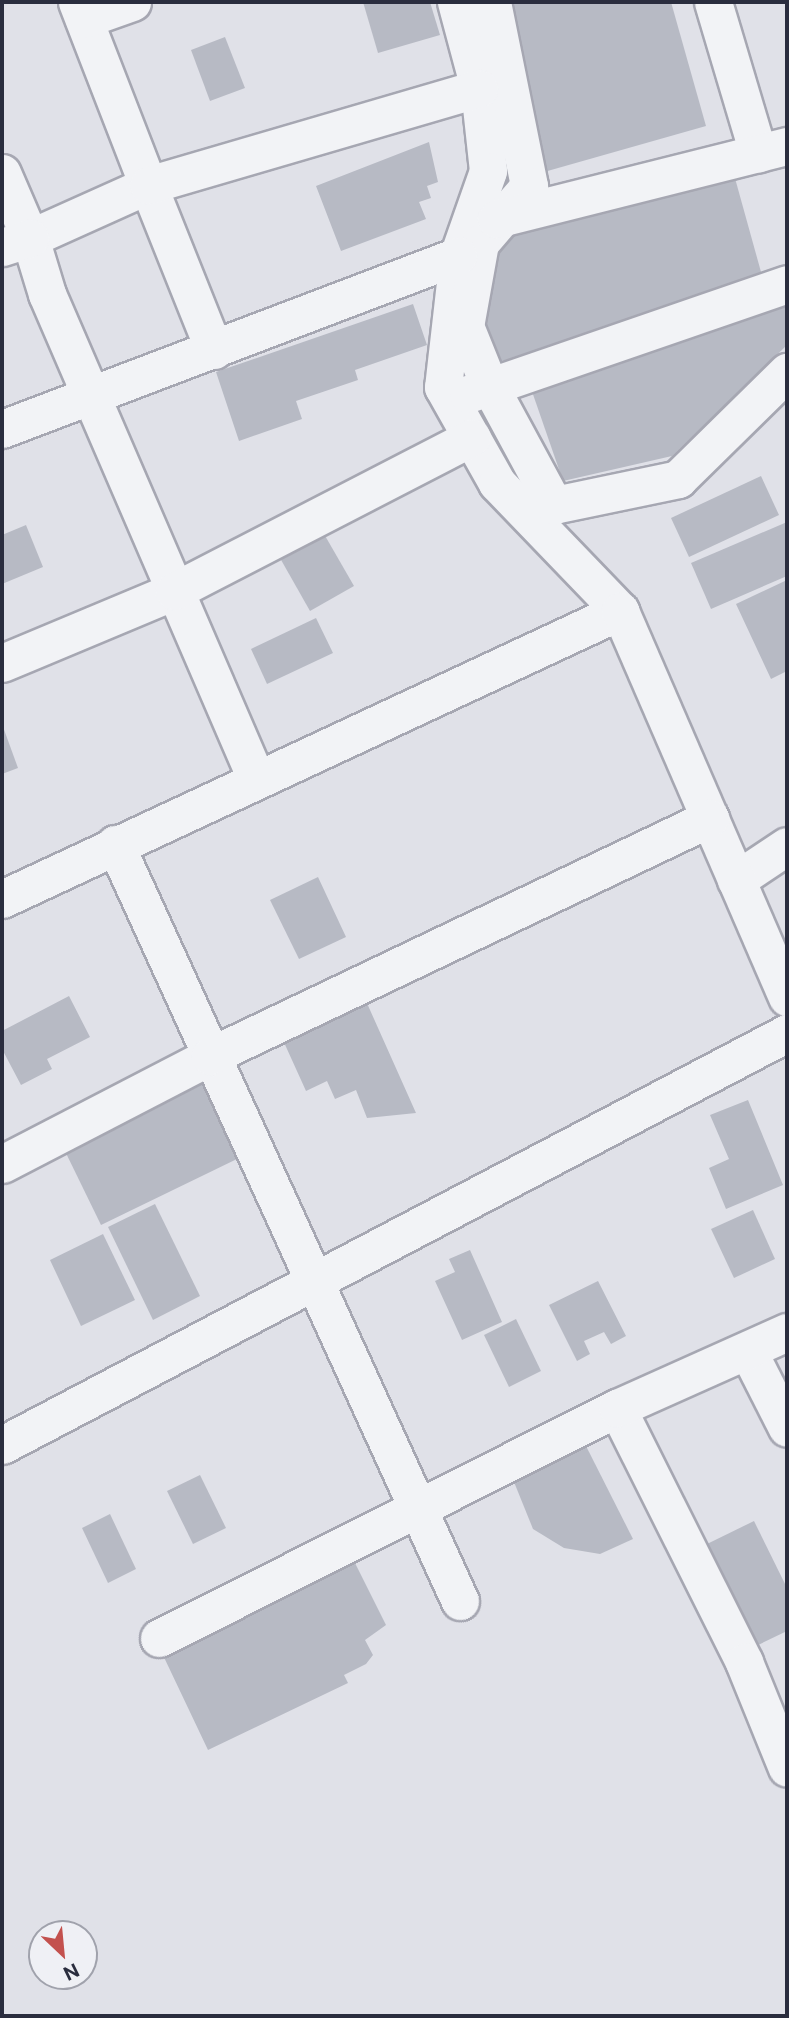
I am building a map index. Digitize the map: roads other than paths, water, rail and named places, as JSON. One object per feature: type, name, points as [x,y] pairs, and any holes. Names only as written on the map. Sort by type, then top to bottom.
[{"type":"street","points":[[132,2],[80,10],[214,351]]},
{"type":"street","points":[[456,2],[479,88],[488,171],[489,220],[480,243],[465,326],[549,517],[620,611],[787,997]]},
{"type":"street","points":[[2,429],[91,400],[458,256],[489,220],[529,186],[492,2]]},
{"type":"street","points":[[489,220],[773,149],[713,2]]},
{"type":"street","points":[[16,242],[148,185],[479,88]]},
{"type":"street","points":[[2,173],[16,242],[91,400],[255,776]]},
{"type":"street","points":[[458,256],[443,387],[497,483],[549,517],[678,479],[787,372]]},
{"type":"street","points":[[452,402],[488,383],[787,284]]},
{"type":"street","points":[[2,663],[174,590],[472,437]]},
{"type":"street","points":[[2,899],[255,776],[620,611]]},
{"type":"street","points":[[2,1164],[210,1056],[710,818]]},
{"type":"street","points":[[116,844],[312,1283],[420,1508],[460,1601]]},
{"type":"street","points":[[736,880],[787,846]]},
{"type":"street","points":[[2,1445],[787,1033]]},
{"type":"street","points":[[159,1638],[617,1408],[748,1352],[787,1332]]},
{"type":"street","points":[[748,1352],[787,1428]]},
{"type":"street","points":[[617,1408],[744,1662],[787,1768]]}]
